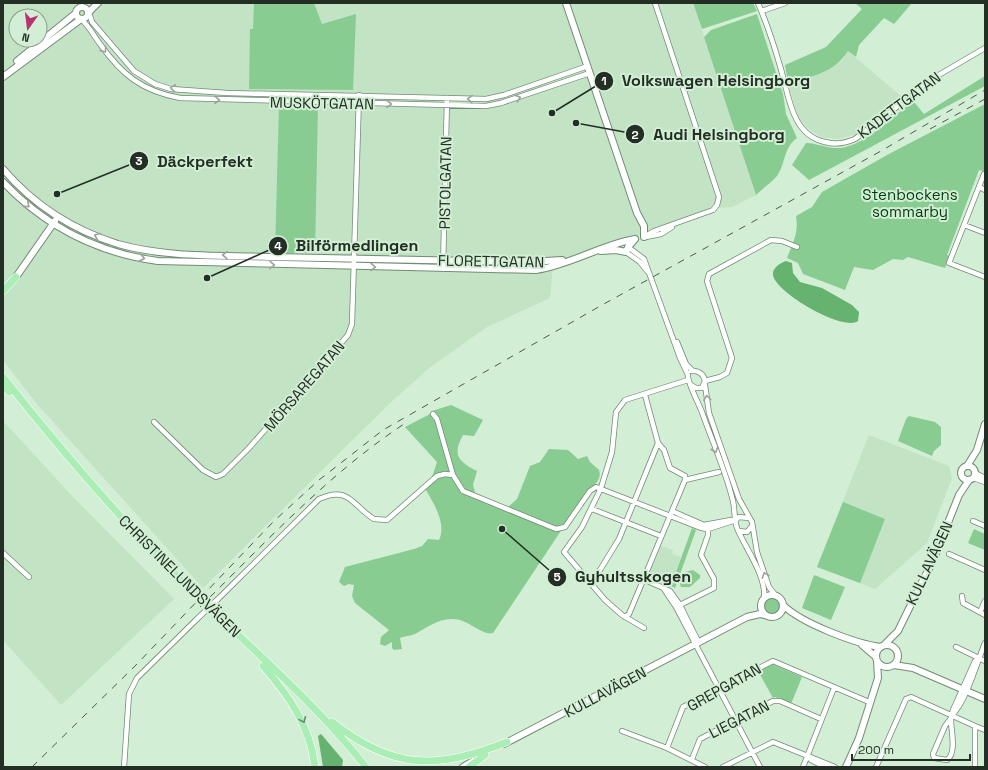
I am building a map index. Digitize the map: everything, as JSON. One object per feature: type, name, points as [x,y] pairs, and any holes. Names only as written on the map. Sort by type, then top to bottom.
[{"type":"main road","points":[[3,291],[16,277]]},
{"type":"main road","name":"CHRISTINELUNDSVÄGEN","points":[[3,377],[62,450],[142,539],[302,696],[342,738],[366,767]]},
{"type":"main road","name":"CHRISTINELUNDSVÄGEN","points":[[3,385],[66,461],[139,543],[314,714],[362,767]]},
{"type":"main road","points":[[264,666],[299,712],[311,742],[315,767]]},
{"type":"main road","points":[[302,696],[360,744],[381,755],[409,763],[424,765],[450,763],[476,756],[508,742]]},
{"type":"main road","points":[[469,767],[489,752]]},
{"type":"street","points":[[3,72],[76,13],[78,8],[84,7],[91,3]]},
{"type":"street","points":[[3,77],[81,19],[86,17],[98,3]]},
{"type":"street","points":[[566,3],[637,213],[639,227],[644,237],[661,234],[677,224],[714,209],[718,202],[719,195],[655,3]]},
{"type":"street","name":"KADETTGATAN","points":[[758,3],[762,11],[796,120],[812,138],[827,143],[845,143],[855,139],[938,76],[985,48]]},
{"type":"street","points":[[762,11],[785,3]]},
{"type":"street","points":[[84,7],[89,12]]},
{"type":"street","name":"MUSKÖTGATAN","points":[[89,12],[92,22],[134,71],[149,81],[164,87],[227,93],[495,98],[588,66]]},
{"type":"street","points":[[76,13],[81,19]]},
{"type":"street","name":"MUSKÖTGATAN","points":[[81,19],[122,71],[137,83],[155,93],[180,98],[447,105],[498,104],[590,73]]},
{"type":"street","name":"MÖRSAREGATAN","points":[[154,422],[203,470],[213,476],[221,476],[249,448],[348,335],[352,324],[355,266],[359,95]]},
{"type":"street","name":"PISTOLGATAN","points":[[443,268],[447,98]]},
{"type":"street","name":"FLORETTGATAN","points":[[3,169],[28,194],[59,217],[105,240],[156,252],[544,262],[571,259]]},
{"type":"street","points":[[984,174],[949,263],[985,277]]},
{"type":"street","name":"FLORETTGATAN","points":[[3,182],[24,202],[54,224],[100,247],[147,259],[169,262],[536,270],[551,267],[586,254],[616,247],[644,237]]},
{"type":"street","points":[[979,187],[985,190]]},
{"type":"street","points":[[16,277],[59,217]]},
{"type":"street","points":[[964,225],[985,233]]},
{"type":"street","points":[[627,249],[635,239]]},
{"type":"street","points":[[691,385],[699,388],[705,383],[727,373],[732,358],[707,281],[709,274],[770,240],[782,240],[797,247]]},
{"type":"street","points":[[616,247],[627,249],[644,259],[733,500],[739,530],[751,553],[764,591],[761,609],[765,615]]},
{"type":"street","points":[[671,332],[686,364],[693,371],[702,374],[705,383],[709,413],[739,499],[752,522],[757,552],[769,587],[776,596]]},
{"type":"street","points":[[644,628],[625,617],[605,600],[564,552],[582,527],[601,488],[612,452],[618,408],[625,400],[645,395],[688,378],[693,371]]},
{"type":"street","points":[[625,617],[629,614],[685,480],[685,476],[670,468],[664,450],[658,443],[645,395]]},
{"type":"street","points":[[433,414],[437,419],[453,475],[462,490],[471,495],[559,529],[566,526],[591,490],[596,487],[708,527],[724,520],[736,520],[742,517],[749,518]]},
{"type":"street","name":"KULLAVÄGEN","points":[[895,648],[898,631],[928,571],[959,495],[973,475],[977,450],[985,428]]},
{"type":"street","points":[[592,583],[613,550],[635,502],[658,443]]},
{"type":"street","name":"KULLAVÄGEN","points":[[959,495],[962,470],[967,466],[977,450]]},
{"type":"street","points":[[967,466],[973,475],[985,482]]},
{"type":"street","points":[[685,480],[719,472]]},
{"type":"street","points":[[124,767],[129,694],[132,685],[137,678],[319,499],[334,494],[344,495],[354,500],[374,519],[388,520],[437,476],[445,474],[453,475]]},
{"type":"street","points":[[962,476],[973,475],[985,478]]},
{"type":"street","points":[[592,508],[661,536]]},
{"type":"street","points":[[972,521],[985,526]]},
{"type":"street","points":[[739,530],[747,532],[752,526]]},
{"type":"street","points":[[678,606],[714,588],[714,579],[702,555],[708,527]]},
{"type":"street","points":[[3,553],[29,577]]},
{"type":"street","points":[[949,554],[985,570]]},
{"type":"street","points":[[643,579],[670,592],[751,753],[760,767]]},
{"type":"street","points":[[763,601],[770,596],[776,596]]},
{"type":"street","name":"KULLAVÄGEN","points":[[776,596],[783,605],[798,617],[857,642],[883,646],[898,631]]},
{"type":"street","points":[[962,596],[963,603],[982,613],[985,601]]},
{"type":"street","name":"KULLAVÄGEN","points":[[747,617],[763,601]]},
{"type":"street","points":[[778,616],[782,611],[783,605]]},
{"type":"street","name":"KULLAVÄGEN","points":[[463,767],[747,617],[760,614],[770,617],[798,617]]},
{"type":"street","name":"KULLAVÄGEN","points":[[857,642],[877,659]]},
{"type":"street","points":[[951,717],[952,754],[947,760],[934,758],[933,754],[945,726],[964,690],[975,661],[979,658],[985,644]]},
{"type":"street","points":[[846,767],[859,738],[869,702],[878,678],[877,652],[883,646],[891,645],[895,648],[898,655],[913,668],[985,699]]},
{"type":"street","points":[[956,647],[985,661]]},
{"type":"street","points":[[878,678],[898,660],[898,655]]},
{"type":"street","points":[[877,659],[883,666],[913,668]]},
{"type":"street","name":"GREPGATAN","points":[[667,748],[683,707],[773,661],[869,702]]},
{"type":"street","points":[[803,767],[834,688]]},
{"type":"street","points":[[876,767],[906,699],[911,697],[951,717],[985,730]]},
{"type":"street","name":"LIEGATAN","points":[[692,759],[700,739],[776,700],[821,719]]},
{"type":"street","points":[[975,726],[975,767]]},
{"type":"street","points":[[622,731],[667,748],[692,759],[705,767]]},
{"type":"street","points":[[723,767],[773,742],[835,767]]},
{"type":"street","points":[[808,757],[825,767]]},
{"type":"shaded area","points":[[3,3],[693,3],[756,195],[732,207],[716,208],[553,266],[550,298],[487,327],[429,368],[388,405],[203,588],[37,404],[3,360]]},
{"type":"shaded area","points":[[848,51],[903,98],[855,135],[838,139],[821,137],[807,128],[798,116],[788,83],[824,72],[842,61]]},
{"type":"shaded area","points":[[786,261],[792,263],[793,273],[800,282],[822,288],[852,305],[859,312],[858,321],[850,323],[825,316],[797,300],[785,291],[777,282],[773,272],[777,266]]},
{"type":"shaded area","points":[[3,421],[74,498],[174,599],[61,705],[3,640]]},
{"type":"shaded area","points":[[869,435],[949,466],[952,478],[927,543],[875,589],[817,567]]},
{"type":"shaded area","points":[[661,546],[673,550],[672,554],[681,557],[670,588],[647,579]]},
{"type":"shaded area","points":[[321,734],[343,760],[342,767],[323,767],[318,736]]},
{"type":"green space","points":[[254,3],[314,3],[322,24],[356,14],[353,90],[249,89],[250,29],[253,29]]},
{"type":"green space","points":[[693,3],[753,3],[757,11],[702,29]]},
{"type":"green space","points":[[855,3],[912,3],[894,24],[884,18],[859,45],[856,57],[848,51],[836,65],[829,69],[814,76],[788,83],[785,65],[826,47],[862,9]]},
{"type":"green space","points":[[757,14],[783,94],[786,114],[797,138],[789,146],[777,176],[756,195],[704,37],[711,30]]},
{"type":"green space","points":[[985,76],[985,86],[809,180],[792,165],[806,143],[836,148],[849,146],[869,136],[913,101],[924,114]]},
{"type":"green space","name":"Stenbockens sommarby","points":[[985,104],[985,172],[979,170],[947,255],[950,256],[945,268],[908,257],[903,260],[893,259],[873,270],[854,267],[845,290],[803,274],[798,263],[787,258],[796,232],[796,216],[812,207],[822,192],[887,155]]},
{"type":"green space","points":[[279,105],[318,106],[315,253],[275,253]]},
{"type":"green space","points":[[451,405],[483,420],[474,436],[463,435],[458,448],[459,457],[461,460],[477,471],[473,485],[476,496],[507,508],[517,499],[530,466],[540,462],[549,449],[568,450],[578,459],[587,456],[590,462],[599,470],[600,476],[595,484],[588,490],[493,633],[484,632],[459,620],[448,619],[433,624],[415,634],[400,638],[402,649],[394,650],[392,648],[392,642],[385,646],[380,644],[381,637],[389,630],[355,603],[352,596],[354,585],[349,584],[344,586],[339,582],[345,567],[414,549],[422,546],[428,539],[439,540],[441,533],[440,520],[435,506],[424,487],[432,477],[437,462],[405,427],[430,414],[432,411]]},
{"type":"green space","points":[[909,416],[935,422],[941,427],[941,445],[934,451],[932,456],[898,441],[906,419]]},
{"type":"green space","points":[[843,502],[885,519],[860,583],[817,567]]},
{"type":"green space","points":[[692,528],[696,530],[675,588],[671,586]]},
{"type":"green space","points":[[974,529],[985,534],[985,550],[968,543]]},
{"type":"green space","points":[[693,570],[700,575],[700,578],[690,587],[681,587],[680,584],[685,572]]},
{"type":"green space","points":[[814,575],[845,587],[831,620],[802,608]]},
{"type":"green space","points":[[769,598],[775,598],[780,603],[778,612],[775,614],[769,614],[764,609],[764,603]]},
{"type":"green space","points":[[772,664],[802,677],[791,704],[775,697],[773,698],[758,671]]},
{"type":"railway","points":[[32,767],[136,665],[274,521],[319,480],[383,430],[602,305],[881,151],[985,90]]},
{"type":"railway","points":[[930,129],[985,99]]},
{"type":"railway","points":[[200,607],[299,509],[351,463],[407,422]]},
{"type":"place","name":"Volkswagen Helsingborg","points":[[552,113]]},
{"type":"place","name":"Audi Helsingborg","points":[[576,123]]},
{"type":"place","name":"Däckperfekt","points":[[57,194]]},
{"type":"place","name":"Bilförmedlingen","points":[[207,278]]},
{"type":"place","name":"Gyhultsskogen","points":[[502,529]]}]
